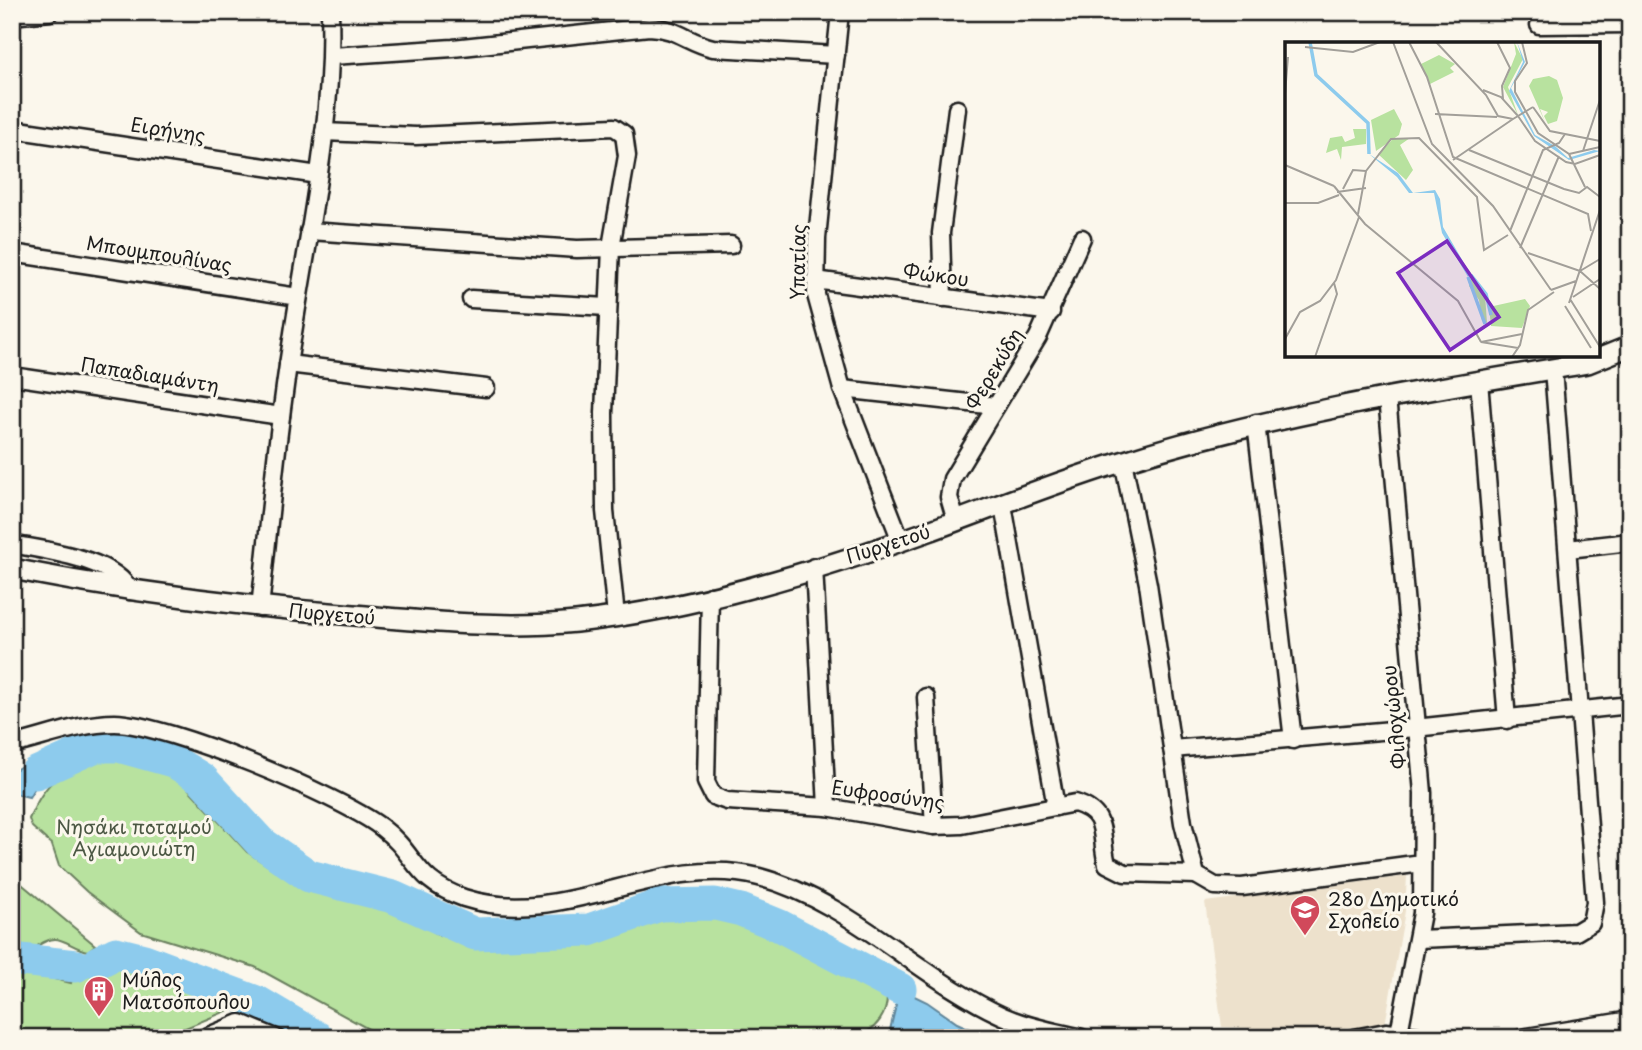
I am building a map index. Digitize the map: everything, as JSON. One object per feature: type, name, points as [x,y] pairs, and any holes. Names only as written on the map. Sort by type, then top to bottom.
[{"type":"street","points":[[12,16],[50,12]]},
{"type":"street","points":[[260,608],[281,416],[324,132],[332,56],[330,12]]},
{"type":"street","name":"Υπατίας","points":[[840,12],[815,280],[818,309],[842,389],[901,541]]},
{"type":"street","points":[[1539,25],[1630,24]]},
{"type":"street","points":[[332,56],[453,48],[649,27],[672,29],[694,43],[713,48],[836,55]]},
{"type":"street","points":[[943,298],[941,233],[957,109]]},
{"type":"street","points":[[324,132],[416,136],[614,127],[624,134],[627,146],[611,247],[607,307],[604,478],[616,616]]},
{"type":"street","name":"Ειρήνης","points":[[12,129],[318,175]]},
{"type":"street","points":[[309,232],[468,243],[611,247],[730,245]]},
{"type":"street","name":"Φερεκύδη","points":[[956,521],[949,497],[952,479],[1051,312],[1082,238]]},
{"type":"street","name":"Μπουμπουλίνας","points":[[12,253],[299,297]]},
{"type":"street","name":"Φώκου","points":[[815,280],[1051,312]]},
{"type":"street","points":[[471,299],[607,307]]},
{"type":"street","name":"Πυργετού","points":[[12,569],[130,591],[260,608],[488,624],[572,622],[616,616],[710,596],[901,541],[1123,461],[1256,423],[1387,397],[1588,363],[1630,346]]},
{"type":"street","points":[[288,364],[486,388]]},
{"type":"street","points":[[1419,939],[1576,932],[1591,923],[1595,902],[1553,369]]},
{"type":"street","name":"Παπαδιαμάντη","points":[[12,376],[281,416]]},
{"type":"street","points":[[1479,381],[1507,720]]},
{"type":"street","points":[[842,389],[996,406]]},
{"type":"street","name":"Φιλοχώρου","points":[[1387,397],[1415,729],[1423,793],[1419,939],[1399,1035]]},
{"type":"street","points":[[1256,423],[1293,740]]},
{"type":"street","points":[[1123,461],[1148,584],[1183,823],[1196,875],[1215,886],[1242,887],[1422,863]]},
{"type":"street","points":[[1003,505],[1056,807]]},
{"type":"street","points":[[1568,549],[1630,542]]},
{"type":"street","points":[[12,544],[103,568],[123,578],[130,591]]},
{"type":"street","points":[[814,567],[827,807]]},
{"type":"street","name":"Ευφροσύνης","points":[[710,596],[706,782],[713,796],[727,801],[827,807],[934,826],[962,825],[1075,803],[1091,808],[1098,814],[1107,864],[1115,870],[1125,873],[1196,875]]},
{"type":"street","points":[[926,697],[934,826]]},
{"type":"street","points":[[1172,749],[1415,729],[1630,705]]},
{"type":"street","points":[[12,745],[81,726],[112,723],[172,734],[268,772],[370,820],[396,842],[428,881],[457,895],[486,903],[515,906],[549,903],[662,878],[711,871],[760,878],[830,909],[1004,1016],[1082,1038]]},
{"type":"street","points":[[1521,1038],[1630,1020]]},
{"type":"street","points":[[204,1038],[240,1023],[276,1038]]},
{"type":"street","points":[[1354,1038],[1399,1035],[1430,1038]]},
{"type":"shaded area","name":"28ο Δημοτικό Σχολείο","points":[[1407,876],[1405,911],[1385,1025],[1302,1031],[1222,1027],[1205,902]]},
{"type":"green space","name":"Νησάκι ποταμού Αγιαμονιώτη","points":[[105,757],[150,765],[184,784],[247,852],[293,882],[354,901],[391,905],[439,935],[494,942],[594,935],[675,911],[710,909],[760,922],[871,977],[886,986],[884,1013],[875,1026],[850,1038],[392,1038],[372,1031],[255,967],[141,932],[87,892],[59,866],[52,845],[32,827],[29,819],[43,793],[58,777]]},
{"type":"green space","points":[[12,876],[95,945],[88,951],[55,939],[12,956]]},
{"type":"green space","points":[[79,957],[242,1002],[241,1005],[183,1029],[181,1038],[12,1038],[12,969],[71,983]]},
{"type":"water","points":[[33,759],[37,784],[29,797],[12,793],[12,772]]},
{"type":"water","points":[[900,989],[927,1002],[957,1023],[991,1038],[888,1038]]},
{"type":"waterway","points":[[36,773],[96,746],[119,746],[173,761],[202,779],[260,842],[309,876],[393,897],[475,934],[589,930],[660,905],[715,904],[741,910],[780,926],[900,989]]},
{"type":"waterway","points":[[98,962],[116,953],[144,960],[259,1003],[318,1038]]},
{"type":"waterway","points":[[12,959],[76,966]]},
{"type":"place","name":"28ο Δημοτικό Σχολείο","points":[[1305,937]]},
{"type":"place","name":"Μύλος Ματσόπουλου","points":[[99,1018]]}]
